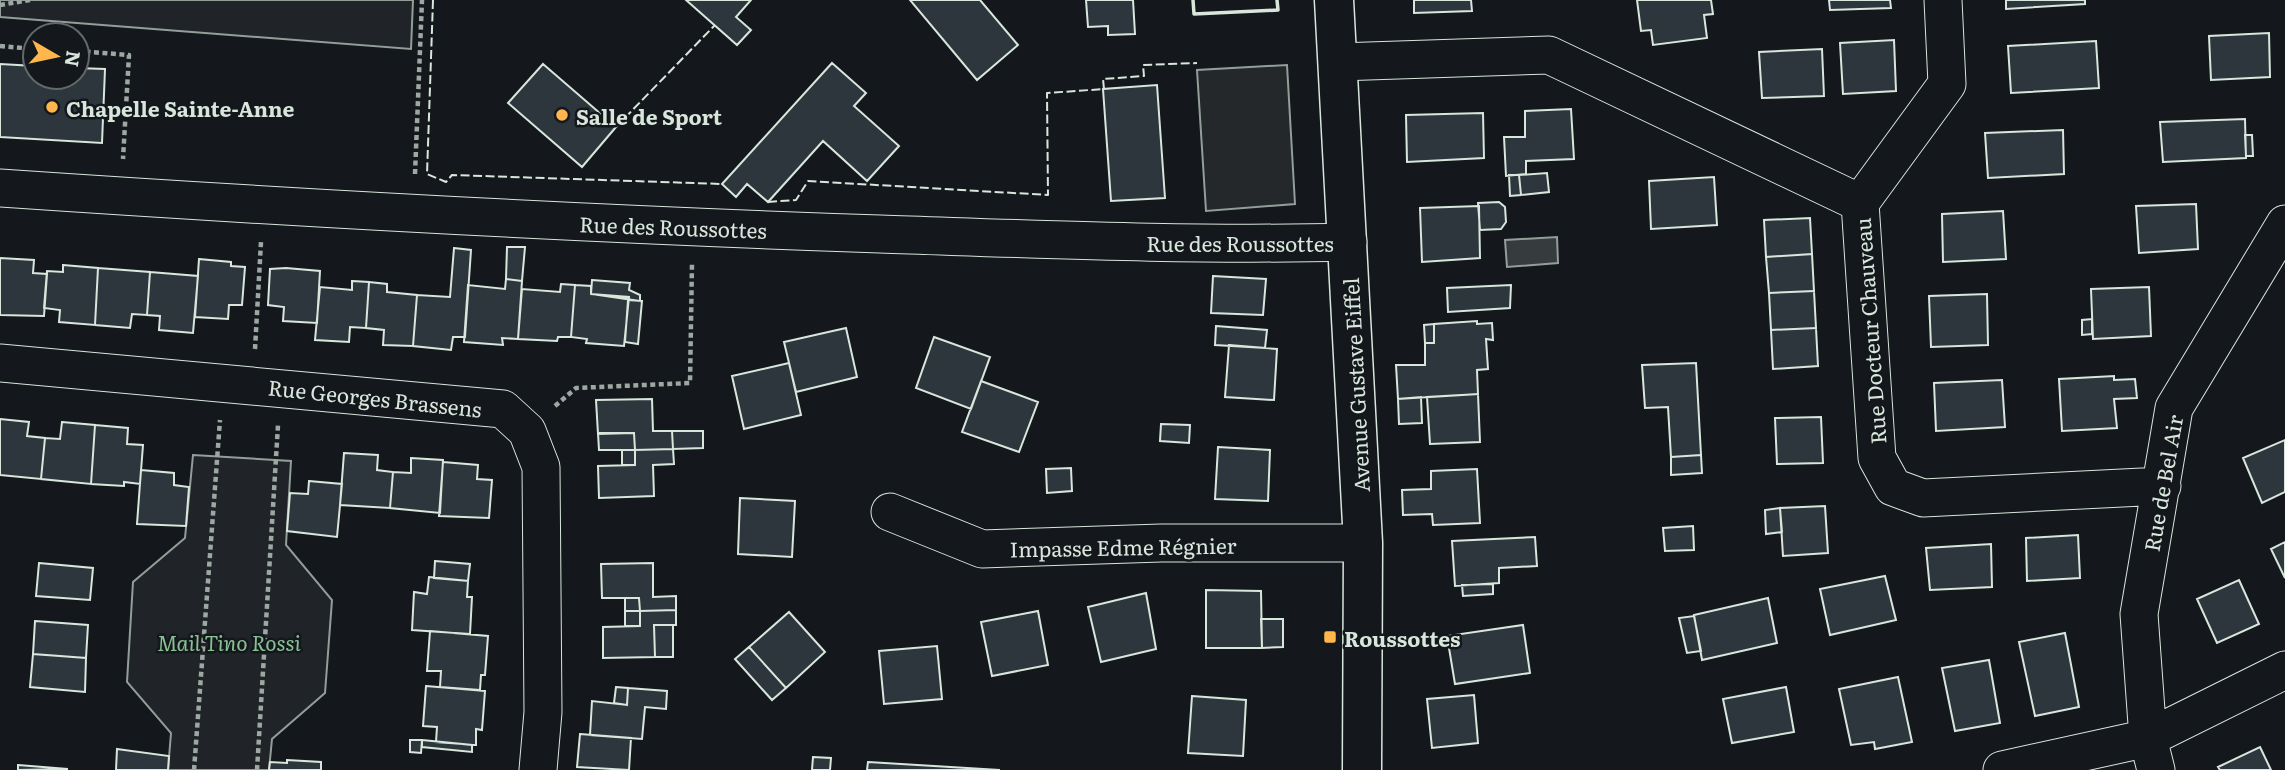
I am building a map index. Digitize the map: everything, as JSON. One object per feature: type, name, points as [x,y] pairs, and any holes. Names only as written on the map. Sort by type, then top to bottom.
[{"type":"main road","name":"Avenue Gustave Eiffel","points":[[1334,0],[1363,543],[1362,770]]},
{"type":"street","points":[[1860,204],[1947,84],[1942,0]]},
{"type":"street","name":"Rue Docteur Chauveau","points":[[1338,62],[1549,55],[1860,204],[1877,458],[1893,487],[1923,498],[2162,486]]},
{"type":"street","name":"Rue des Roussottes","points":[[0,188],[263,207],[693,228],[1213,244],[1348,242]]},
{"type":"street","name":"Rue de Bel Air","points":[[2152,754],[2139,614],[2174,408],[2285,224]]},
{"type":"street","name":"Rue Georges Brassens","points":[[0,363],[503,409],[527,431],[541,467],[543,712],[538,770]]},
{"type":"street","name":"Impasse Edme Régnier","points":[[890,512],[982,549],[1161,543],[1363,543]]},
{"type":"street","points":[[2002,770],[2152,754],[2285,670]]},
{"type":"path","points":[[0,5],[30,0]]},
{"type":"path","points":[[413,214],[422,0]]},
{"type":"path","points":[[0,47],[21,48]]},
{"type":"path","points":[[91,52],[130,55],[121,196]]},
{"type":"path","points":[[257,770],[252,384],[263,207]]},
{"type":"path","points":[[527,431],[576,388],[690,383],[693,228]]},
{"type":"path","points":[[194,770],[252,384]]},
{"type":"green space","points":[[0,0],[413,0],[411,49],[91,24],[91,21],[0,17]]},
{"type":"green space","name":"Mail Tino Rossi","points":[[193,455],[291,461],[286,545],[332,600],[325,693],[272,739],[269,770],[168,770],[171,733],[127,682],[133,582],[185,538]]},
{"type":"shaded area","points":[[1287,65],[1295,204],[1206,211],[1197,70]]},
{"type":"shaded area","points":[[1557,237],[1558,263],[1507,267],[1505,240]]},
{"type":"building","points":[[686,0],[751,0],[736,17],[751,30],[737,45]]},
{"type":"building","points":[[910,0],[980,0],[1018,45],[977,80]]},
{"type":"building","points":[[1086,0],[1133,0],[1135,34],[1108,35],[1108,26],[1088,27]]},
{"type":"building","points":[[1414,0],[1471,0],[1472,11],[1414,13]]},
{"type":"building","points":[[1637,0],[1711,0],[1713,14],[1704,15],[1707,38],[1653,45],[1651,30],[1641,31]]},
{"type":"building","points":[[1829,0],[1890,0],[1891,8],[1830,10]]},
{"type":"building","points":[[2006,0],[2085,0],[2085,4],[2006,9]]},
{"type":"building","points":[[2269,33],[2270,77],[2211,80],[2209,36]]},
{"type":"building","points":[[1894,40],[1896,91],[1843,94],[1840,43]]},
{"type":"building","points":[[2096,41],[2099,88],[2011,93],[2008,46]]},
{"type":"building","points":[[1822,49],[1824,96],[1762,98],[1759,52]]},
{"type":"building","points":[[832,63],[866,93],[854,106],[899,146],[867,181],[823,141],[768,202],[747,184],[736,197],[722,184]]},
{"type":"building","name":"Chapelle Sainte-Anne","points":[[0,64],[21,65],[21,91],[91,91],[91,68],[105,69],[102,143],[0,137]]},
{"type":"building","name":"Salle de Sport","points":[[543,64],[616,127],[582,167],[508,103]]},
{"type":"building","points":[[1157,85],[1165,198],[1111,201],[1103,89]]},
{"type":"building","points":[[1571,109],[1574,159],[1526,161],[1526,174],[1506,176],[1504,137],[1525,137],[1525,111]]},
{"type":"building","points":[[1483,113],[1484,158],[1407,162],[1406,115]]},
{"type":"building","points":[[2245,119],[2246,158],[2163,162],[2160,122]]},
{"type":"building","points":[[2063,130],[2064,174],[1988,178],[1985,133]]},
{"type":"building","points":[[2245,135],[2252,135],[2253,156],[2246,156]]},
{"type":"building","points":[[1547,173],[1549,192],[1521,195],[1519,175]]},
{"type":"building","points":[[1509,175],[1519,175],[1521,195],[1510,196]]},
{"type":"building","points":[[1714,177],[1717,225],[1651,229],[1649,181]]},
{"type":"building","points":[[1499,202],[1505,207],[1506,222],[1501,229],[1480,230],[1478,203]]},
{"type":"building","points":[[2196,204],[2198,249],[2139,253],[2136,206]]},
{"type":"building","points":[[1479,206],[1480,258],[1422,262],[1420,208]]},
{"type":"building","points":[[2003,211],[2006,259],[1943,262],[1942,214]]},
{"type":"building","points":[[1810,218],[1812,254],[1766,257],[1764,220]]},
{"type":"building","points":[[507,247],[525,247],[522,281],[506,279]]},
{"type":"building","points":[[454,248],[471,250],[465,337],[453,337],[451,350],[413,346],[417,295],[450,297]]},
{"type":"building","points":[[1812,254],[1814,291],[1769,293],[1766,257]]},
{"type":"building","points":[[0,258],[34,260],[33,273],[47,274],[44,316],[0,315]]},
{"type":"building","points":[[199,259],[231,262],[231,266],[245,267],[242,305],[229,305],[228,319],[195,317]]},
{"type":"building","points":[[63,265],[98,268],[95,325],[59,322],[60,310],[44,308],[47,271],[63,272]]},
{"type":"building","points":[[98,268],[150,272],[147,315],[132,314],[130,328],[95,325]]},
{"type":"building","points":[[270,269],[320,271],[317,323],[283,321],[284,307],[268,305]]},
{"type":"building","points":[[150,272],[198,276],[193,333],[159,330],[160,316],[147,315]]},
{"type":"building","points":[[1213,276],[1266,279],[1263,315],[1211,313]]},
{"type":"building","points":[[506,279],[522,281],[518,339],[502,338],[503,345],[464,342],[468,285],[505,289]]},
{"type":"building","points":[[592,280],[630,283],[629,290],[640,295],[640,301],[591,294]]},
{"type":"building","points":[[352,281],[369,282],[366,328],[350,327],[349,342],[315,340],[320,287],[352,290]]},
{"type":"building","points":[[369,282],[387,284],[387,292],[417,295],[413,346],[383,345],[384,330],[366,328]]},
{"type":"building","points":[[561,284],[575,285],[571,337],[558,337],[557,341],[518,339],[522,289],[560,292]]},
{"type":"building","points":[[575,285],[591,286],[591,294],[629,297],[624,346],[586,343],[587,339],[571,337]]},
{"type":"building","points":[[1511,285],[1510,308],[1448,312],[1447,288]]},
{"type":"building","points":[[2149,287],[2151,336],[2093,339],[2091,289]]},
{"type":"building","points":[[1814,291],[1816,328],[1771,330],[1769,293]]},
{"type":"building","points":[[1987,294],[1988,345],[1931,347],[1929,296]]},
{"type":"building","points":[[628,300],[642,301],[638,344],[625,342]]},
{"type":"building","points":[[2092,319],[2092,334],[2082,335],[2082,320]]},
{"type":"building","points":[[1477,321],[1477,324],[1492,323],[1493,340],[1486,339],[1488,369],[1477,370],[1478,394],[1398,399],[1396,365],[1425,365],[1425,343],[1434,343],[1434,324]]},
{"type":"building","points":[[1434,324],[1434,343],[1425,343],[1424,325]]},
{"type":"building","points":[[1216,326],[1267,330],[1265,348],[1215,345]]},
{"type":"building","points":[[846,328],[857,377],[796,392],[784,342]]},
{"type":"building","points":[[1816,328],[1818,366],[1773,369],[1771,330]]},
{"type":"building","points":[[934,337],[990,357],[971,409],[916,388]]},
{"type":"building","points":[[1229,345],[1277,349],[1274,400],[1225,397]]},
{"type":"building","points":[[789,363],[801,415],[744,429],[732,376]]},
{"type":"building","points":[[1696,363],[1701,455],[1671,457],[1668,407],[1645,408],[1642,365]]},
{"type":"building","points":[[2114,376],[2114,380],[2135,379],[2137,398],[2114,399],[2117,428],[2062,431],[2059,379]]},
{"type":"building","points":[[2002,380],[2005,427],[1936,431],[1934,383]]},
{"type":"building","points":[[981,381],[1038,402],[1019,452],[962,432]]},
{"type":"building","points":[[1478,394],[1480,442],[1430,444],[1427,397]]},
{"type":"building","points":[[1421,397],[1422,423],[1399,424],[1398,399]]},
{"type":"building","points":[[652,399],[653,431],[672,431],[673,449],[635,450],[634,433],[598,434],[596,400]]},
{"type":"building","points":[[1821,417],[1823,463],[1777,464],[1775,418]]},
{"type":"building","points":[[0,419],[29,422],[27,436],[45,438],[41,479],[0,475]]},
{"type":"building","points":[[62,422],[95,425],[91,484],[41,479],[45,438],[60,439]]},
{"type":"building","points":[[1161,424],[1190,425],[1189,443],[1160,441]]},
{"type":"building","points":[[95,425],[128,428],[127,444],[143,445],[140,484],[91,484]]},
{"type":"building","points":[[672,431],[703,431],[703,448],[673,449]]},
{"type":"building","points":[[598,433],[634,433],[635,450],[599,450]]},
{"type":"building","points":[[2285,440],[2285,492],[2262,503],[2243,458]]},
{"type":"building","points":[[1218,447],[1270,450],[1268,501],[1215,499]]},
{"type":"building","points":[[673,449],[674,464],[653,465],[654,496],[599,498],[598,466],[635,465],[635,450]]},
{"type":"building","points":[[622,450],[635,450],[635,465],[622,465]]},
{"type":"building","points":[[344,453],[378,455],[377,470],[393,472],[390,508],[340,505]]},
{"type":"building","points":[[1701,455],[1702,473],[1671,475],[1671,457]]},
{"type":"building","points":[[411,458],[443,460],[440,513],[390,508],[393,472],[411,473]]},
{"type":"building","points":[[443,462],[478,465],[477,479],[492,480],[489,518],[439,516]]},
{"type":"building","points":[[1071,468],[1072,491],[1047,493],[1046,469]]},
{"type":"building","points":[[1477,469],[1480,523],[1433,525],[1432,514],[1403,515],[1402,490],[1431,489],[1431,471]]},
{"type":"building","points":[[141,470],[174,473],[174,485],[189,487],[186,526],[137,524]]},
{"type":"building","points":[[309,481],[342,484],[337,537],[287,531],[290,493],[308,494]]},
{"type":"building","points":[[740,498],[795,501],[792,557],[738,554]]},
{"type":"building","points":[[1825,506],[1828,553],[1783,556],[1780,508]]},
{"type":"building","points":[[1780,508],[1782,532],[1766,534],[1765,510]]},
{"type":"building","points":[[1693,526],[1694,550],[1665,551],[1663,528]]},
{"type":"building","points":[[2078,535],[2080,578],[2027,581],[2026,538]]},
{"type":"building","points":[[1535,537],[1537,566],[1499,568],[1499,583],[1455,586],[1452,541]]},
{"type":"building","points":[[2285,542],[2285,578],[2271,549]]},
{"type":"building","points":[[1991,544],[1992,587],[1930,590],[1926,548]]},
{"type":"building","points":[[435,561],[470,564],[468,581],[434,578]]},
{"type":"building","points":[[39,563],[93,568],[90,600],[36,596]]},
{"type":"building","points":[[653,563],[653,597],[676,596],[676,610],[640,611],[639,598],[602,598],[601,564]]},
{"type":"building","points":[[1885,576],[1896,620],[1830,635],[1820,589]]},
{"type":"building","points":[[429,577],[468,581],[467,597],[472,597],[470,634],[412,630],[414,592],[427,594]]},
{"type":"building","points":[[2239,580],[2259,624],[2217,643],[2197,599]]},
{"type":"building","points":[[1493,584],[1493,594],[1463,596],[1462,585]]},
{"type":"building","points":[[1206,590],[1261,591],[1262,648],[1206,648]]},
{"type":"building","points":[[1146,593],[1156,649],[1101,662],[1088,607]]},
{"type":"building","points":[[625,598],[639,598],[640,611],[625,611]]},
{"type":"building","points":[[1768,598],[1777,643],[1702,660],[1694,615]]},
{"type":"building","points":[[676,610],[676,625],[654,625],[655,657],[603,658],[603,627],[640,626],[640,611]]},
{"type":"building","points":[[625,611],[640,611],[640,626],[625,626]]},
{"type":"building","points":[[1038,611],[1048,665],[992,676],[981,622]]},
{"type":"building","points":[[789,612],[825,652],[786,688],[749,647]]},
{"type":"building","points":[[1694,616],[1701,651],[1687,653],[1679,618]]},
{"type":"building","points":[[1261,619],[1283,619],[1283,647],[1262,648]]},
{"type":"building","points":[[35,621],[88,625],[86,658],[33,654]]},
{"type":"building","points":[[654,625],[673,625],[673,657],[655,657]]},
{"type":"building","points":[[1523,625],[1530,673],[1455,684],[1447,636]]},
{"type":"building","points":[[430,631],[488,636],[485,675],[481,675],[480,690],[440,687],[441,671],[427,671]]},
{"type":"building","points":[[2065,633],[2079,707],[2035,716],[2019,642]]},
{"type":"building","points":[[937,646],[942,699],[884,704],[879,651]]},
{"type":"building","points":[[749,647],[786,688],[772,700],[735,659]]},
{"type":"building","points":[[33,654],[86,658],[85,692],[30,687]]},
{"type":"building","points":[[1989,660],[2000,723],[1955,731],[1942,668]]},
{"type":"building","points":[[1898,677],[1912,742],[1875,749],[1874,742],[1851,745],[1839,689]]},
{"type":"building","points":[[426,686],[485,691],[482,730],[476,729],[476,745],[436,742],[437,727],[423,726]]},
{"type":"building","points":[[616,687],[628,688],[627,705],[614,703]]},
{"type":"building","points":[[1786,687],[1794,732],[1732,743],[1723,699]]},
{"type":"building","points":[[628,688],[667,691],[666,709],[645,707],[642,739],[590,735],[592,701],[627,705]]},
{"type":"building","points":[[1474,695],[1478,743],[1432,748],[1427,699]]},
{"type":"building","points":[[1192,696],[1246,700],[1243,756],[1188,753]]},
{"type":"building","points":[[580,734],[631,738],[629,770],[577,767]]},
{"type":"building","points":[[410,740],[422,740],[421,753],[410,752]]},
{"type":"building","points":[[422,740],[472,745],[472,752],[422,747]]},
{"type":"building","points":[[2260,747],[2271,770],[2220,770],[2218,767]]},
{"type":"building","points":[[117,749],[169,756],[168,770],[116,770]]},
{"type":"building","points":[[813,757],[831,758],[830,770],[812,770]]},
{"type":"building","points":[[287,760],[321,762],[321,770],[269,770],[270,762],[287,763]]},
{"type":"building","points":[[868,762],[1000,770],[867,770]]},
{"type":"building","points":[[18,765],[68,769],[18,770]]},
{"type":"fence","points":[[433,0],[427,174],[446,182],[452,175],[722,184]]},
{"type":"fence","points":[[616,127],[715,25]]},
{"type":"fence","points":[[768,202],[796,200],[808,181],[1048,195],[1047,93],[1104,89],[1103,79],[1144,76],[1143,65],[1197,63]]},
{"type":"wall","points":[[1193,0],[1194,14],[1278,10],[1277,0]]},
{"type":"place","name":"Chapelle Sainte-Anne","points":[[52,107]]},
{"type":"place","name":"Salle de Sport","points":[[562,115]]},
{"type":"place","name":"Roussottes","points":[[1330,637]]}]
